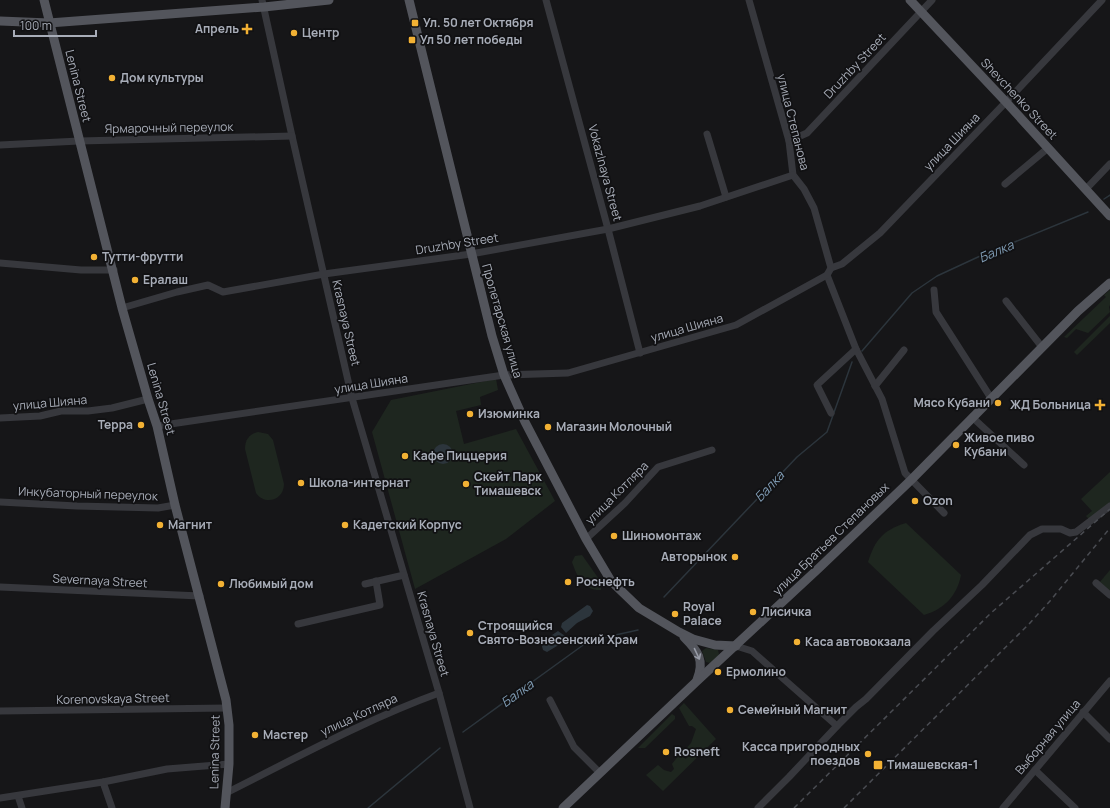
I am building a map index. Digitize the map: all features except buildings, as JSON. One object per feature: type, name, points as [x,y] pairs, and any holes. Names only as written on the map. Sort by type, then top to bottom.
[{"type":"main road","name":"Lenina Street","points":[[44,0],[79,141],[114,270],[122,308],[157,426],[175,505],[226,700],[229,725],[229,764],[225,808]]},
{"type":"main road","points":[[0,21],[49,22],[263,3],[329,0]]},
{"type":"main road","name":"Пролетарская улица","points":[[409,0],[492,336],[504,375],[525,422],[586,539],[604,570],[620,591],[639,608],[693,639],[715,645],[736,646]]},
{"type":"main road","name":"Shevchenko Street","points":[[910,0],[1110,216]]},
{"type":"main road","name":"улица Братьев Степановых","points":[[563,808],[911,480],[1078,310],[1110,283]]},
{"type":"main road","points":[[679,632],[694,647],[700,657],[701,671],[697,681]]},
{"type":"street","name":"Vokazlnaya Street","points":[[546,0],[608,228],[640,353]]},
{"type":"street","name":"улица Степанова","points":[[749,0],[789,141],[793,175],[804,189],[814,208],[831,268]]},
{"type":"street","name":"Druzhby Street","points":[[789,141],[807,133],[932,0]]},
{"type":"street","name":"улица Шияна","points":[[831,268],[842,264],[880,233],[1102,0]]},
{"type":"street","name":"Krasnaya Street","points":[[263,3],[352,398],[439,693],[470,808]]},
{"type":"street","points":[[707,134],[726,197]]},
{"type":"street","name":"Ярмарочный переулок","points":[[0,145],[79,141],[292,136]]},
{"type":"street","points":[[1005,184],[1048,148]]},
{"type":"street","points":[[1086,189],[1110,164]]},
{"type":"street","name":"Druzhby Street","points":[[122,308],[208,285],[222,292],[324,274],[471,254],[608,228],[700,206],[793,175]]},
{"type":"street","points":[[0,263],[81,270],[114,270]]},
{"type":"street","points":[[831,268],[827,275],[856,349],[882,399],[905,473],[944,513]]},
{"type":"street","name":"улица Шияна","points":[[157,426],[504,375],[568,373],[736,326],[827,275]]},
{"type":"street","points":[[934,290],[936,312],[991,398]]},
{"type":"street","points":[[1006,301],[1042,347]]},
{"type":"street","points":[[831,413],[817,385],[856,349]]},
{"type":"street","points":[[875,386],[904,350]]},
{"type":"street","name":"улица Шияна","points":[[0,418],[40,416],[61,411],[88,411],[112,408],[148,399]]},
{"type":"street","points":[[972,417],[1024,465]]},
{"type":"street","name":"улица Котляра","points":[[586,539],[625,503],[658,467],[712,450]]},
{"type":"street","name":"Инкубаторный переулок","points":[[0,502],[158,508],[175,505]]},
{"type":"street","points":[[758,808],[856,707],[866,699],[933,631],[982,586],[1030,535],[1042,529],[1061,529],[1071,533],[1076,532],[1110,506]]},
{"type":"street","points":[[366,584],[404,575]]},
{"type":"street","points":[[298,624],[380,605],[376,581]]},
{"type":"street","points":[[1096,583],[1110,595]]},
{"type":"street","name":"Severnaya Street","points":[[0,586],[200,596]]},
{"type":"street","points":[[736,646],[752,651],[837,726]]},
{"type":"street","name":"Выборная улица","points":[[1003,808],[1110,681]]},
{"type":"street","name":"улица Котляра","points":[[226,793],[394,711],[439,693]]},
{"type":"street","points":[[550,700],[574,747],[600,773]]},
{"type":"street","name":"Korenovskaya Street","points":[[0,712],[227,708]]},
{"type":"street","points":[[1083,712],[1110,739]]},
{"type":"street","points":[[0,798],[103,782],[167,769],[229,764]]},
{"type":"street","points":[[1035,770],[1075,808]]},
{"type":"street","points":[[103,782],[112,808]]},
{"type":"street","points":[[18,796],[22,808]]},
{"type":"shaded area","points":[[1110,290],[1110,312],[1088,333],[1076,329],[1067,338],[1064,337],[1106,297],[1104,295]]},
{"type":"shaded area","points":[[1110,316],[1110,323],[1077,355],[1074,352]]},
{"type":"shaded area","points":[[496,379],[498,390],[480,397],[481,405],[456,411],[464,444],[516,429],[555,501],[506,539],[415,589],[372,432],[391,400]]},
{"type":"shaded area","points":[[258,432],[268,434],[273,440],[284,484],[281,494],[278,497],[269,500],[260,497],[256,493],[245,449],[248,438]]},
{"type":"shaded area","points":[[443,444],[450,447],[453,454],[450,461],[443,464],[436,461],[433,454],[436,447]]},
{"type":"shaded area","points":[[1110,472],[1110,502],[1090,520],[1086,516],[1092,511],[1081,499]]},
{"type":"shaded area","points":[[906,523],[961,575],[953,595],[948,601],[938,609],[924,615],[868,562],[877,542],[881,537],[891,529]]},
{"type":"shaded area","points":[[582,555],[601,582],[601,590],[595,590],[586,586],[576,573],[572,562],[575,556]]},
{"type":"shaded area","points":[[1110,570],[1110,592],[1099,583]]},
{"type":"shaded area","points":[[587,605],[590,606],[593,611],[590,616],[577,623],[566,633],[561,627],[562,623]]},
{"type":"shaded area","points":[[558,631],[565,636],[565,639],[547,652],[543,650],[541,643],[542,640],[546,645],[548,644],[549,637]]},
{"type":"shaded area","points":[[706,648],[718,650],[719,654],[717,658],[710,663],[706,662],[702,651]]},
{"type":"shaded area","points":[[684,703],[716,739],[663,791],[646,775],[658,765],[664,770],[671,772],[674,769],[672,764],[679,755],[686,759],[687,757],[684,751],[691,743],[696,729],[689,726],[679,708]]},
{"type":"shaded area","points":[[672,714],[675,716],[675,719],[645,748],[638,748]]},
{"type":"waterway","name":"Балка","points":[[1104,199],[1110,195]]},
{"type":"waterway","name":"Балка","points":[[862,351],[912,293],[937,276],[978,257],[1088,212]]},
{"type":"waterway","name":"Балка","points":[[664,597],[797,457],[827,432],[852,362]]},
{"type":"waterway","name":"Балка","points":[[463,732],[586,643],[638,630]]},
{"type":"waterway","name":"Балка","points":[[368,808],[440,748]]},
{"type":"railway","points":[[794,808],[991,613],[1110,509]]},
{"type":"railway","points":[[844,808],[1029,624],[1050,601],[1110,528]]},
{"type":"place","name":"Ул. 50 лет Октября","points":[[415,23]]},
{"type":"place","name":"Апрель","points":[[247,29]]},
{"type":"place","name":"Центр","points":[[294,33]]},
{"type":"place","name":"Ул 50 лет победы","points":[[412,40]]},
{"type":"place","name":"Дом культуры","points":[[112,78]]},
{"type":"place","name":"Тутти-фрутти","points":[[94,257]]},
{"type":"place","name":"Ералаш","points":[[135,280]]},
{"type":"place","name":"Мясо Кубани","points":[[998,403]]},
{"type":"place","name":"ЖД Больница","points":[[1100,405]]},
{"type":"place","name":"Изюминка","points":[[470,414]]},
{"type":"place","name":"Терра","points":[[141,425]]},
{"type":"place","name":"Магазин Молочный","points":[[548,427]]},
{"type":"place","name":"Живое пиво Кубани","points":[[956,445]]},
{"type":"place","name":"Кафе Пиццерия","points":[[405,456]]},
{"type":"place","name":"Школа-интернат","points":[[301,483]]},
{"type":"place","name":"Скейт Парк Тимашевск","points":[[466,484]]},
{"type":"place","name":"Ozon","points":[[915,501]]},
{"type":"place","name":"Магнит","points":[[160,525]]},
{"type":"place","name":"Кадетский Корпус","points":[[345,525]]},
{"type":"place","name":"Шиномонтаж","points":[[614,536]]},
{"type":"place","name":"Авторынок","points":[[735,557]]},
{"type":"place","name":"Роснефть","points":[[568,582]]},
{"type":"place","name":"Любимый дом","points":[[221,584]]},
{"type":"place","name":"Лисичка","points":[[753,612]]},
{"type":"place","name":"Royal Palace","points":[[675,614]]},
{"type":"place","name":"Строящийся Свято-Вознесенский Храм","points":[[470,633]]},
{"type":"place","name":"Каса автовокзала","points":[[797,642]]},
{"type":"place","name":"Ермолино","points":[[718,672]]},
{"type":"place","name":"Семейный Магнит","points":[[730,710]]},
{"type":"place","name":"Мастер","points":[[255,735]]},
{"type":"place","name":"Rosneft","points":[[666,752]]},
{"type":"place","name":"Касса пригородных поездов","points":[[868,754]]},
{"type":"place","name":"Тимашевская-1","points":[[878,765]]}]
